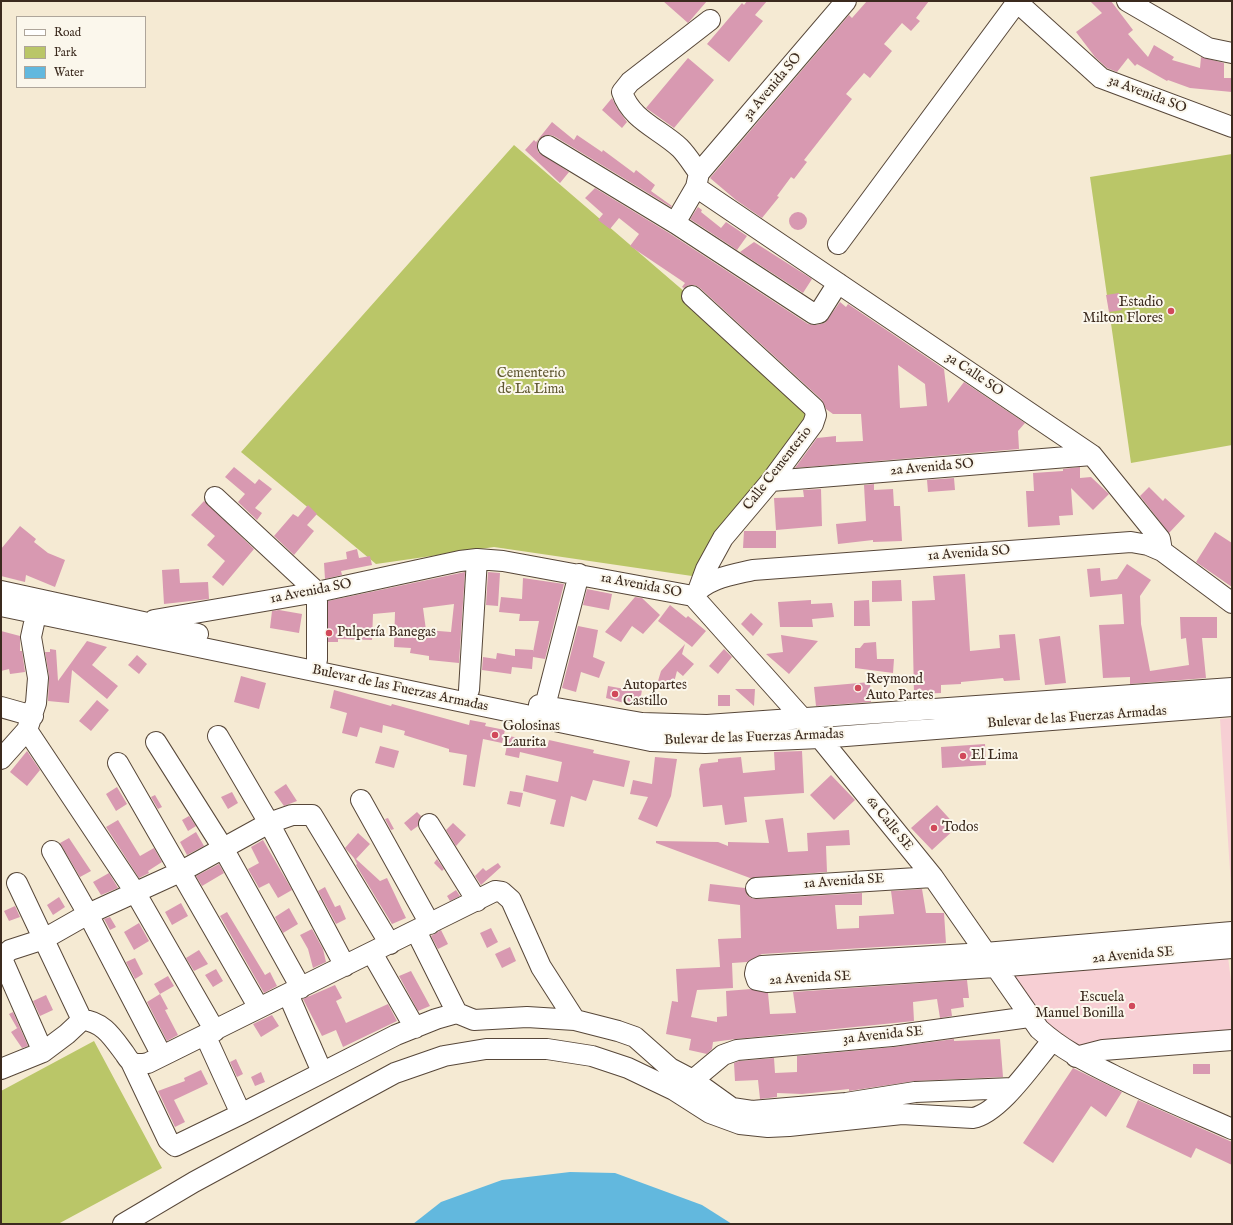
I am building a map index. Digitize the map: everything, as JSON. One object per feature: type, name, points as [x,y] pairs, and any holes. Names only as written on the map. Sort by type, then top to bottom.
[{"type":"street","name":"3a Avenida SO","points":[[675,223],[698,180],[846,1]]},
{"type":"street","name":"3a Avenida SO","points":[[1017,1],[1102,78],[1232,127]]},
{"type":"street","points":[[838,244],[1017,1]]},
{"type":"street","points":[[1127,1],[1208,48],[1232,53]]},
{"type":"street","name":"3a Calle SO","points":[[710,20],[630,82],[622,92],[626,103],[636,114],[680,148],[698,180],[838,283],[1092,455],[1160,539],[1162,552]]},
{"type":"street","points":[[548,146],[675,223],[814,314],[819,313],[838,283]]},
{"type":"street","name":"Calle Cementerio","points":[[692,296],[814,408],[816,415],[813,424],[772,481],[723,538],[706,569],[696,592]]},
{"type":"street","name":"2a Avenida SO","points":[[772,481],[1092,455]]},
{"type":"street","points":[[215,497],[317,592],[318,660]]},
{"type":"street","name":"1a Avenida SO","points":[[143,622],[317,592],[460,561],[477,559],[696,592],[731,575],[752,570],[1131,542],[1148,545],[1162,552]]},
{"type":"street","points":[[1162,552],[1232,603]]},
{"type":"street","points":[[469,690],[477,559]]},
{"type":"street","points":[[545,706],[579,574]]},
{"type":"street","name":"Bulevar de las Fuerzas Armadas","points":[[1,591],[318,660],[545,706],[642,723],[707,725],[1232,688]]},
{"type":"street","name":"6a Calle SE","points":[[696,592],[820,738],[932,877],[1029,1017],[1052,1041],[1076,1057],[1146,1092],[1232,1129]]},
{"type":"street","name":"Bulevar de las Fuerzas Armadas","points":[[1,606],[651,741],[705,743],[820,738],[1232,706]]},
{"type":"street","points":[[1,759],[30,723],[36,703],[38,678],[32,637],[36,614]]},
{"type":"street","points":[[1,707],[30,723],[135,892],[210,1033],[242,1114]]},
{"type":"street","points":[[218,736],[269,823],[345,966]]},
{"type":"street","points":[[156,742],[223,848],[295,991],[322,1072]]},
{"type":"street","points":[[118,763],[259,1008]]},
{"type":"street","points":[[361,800],[423,928],[457,1013]]},
{"type":"street","points":[[43,1052],[3,961],[4,956],[10,950],[44,939],[88,914],[180,872],[269,823],[292,815],[312,815],[390,944]]},
{"type":"street","points":[[429,824],[477,901]]},
{"type":"street","points":[[52,851],[88,914],[162,1056]]},
{"type":"street","name":"1a Avenida SE","points":[[756,888],[932,877]]},
{"type":"street","points":[[17,883],[82,1020]]},
{"type":"street","points":[[131,1062],[137,1064],[148,1063],[495,891],[502,892],[511,900],[541,967],[575,1020]]},
{"type":"street","name":"2a Avenida SE","points":[[1232,932],[990,960],[767,982],[757,980],[755,974],[756,969],[762,966],[990,960],[1232,948]]},
{"type":"street","points":[[372,953],[415,1028]]},
{"type":"street","points":[[1,1069],[43,1052],[67,1034],[82,1020],[90,1020],[101,1025],[110,1033],[131,1062],[168,1140],[175,1146],[242,1114],[396,1035],[457,1013],[474,1020],[527,1017],[575,1020],[635,1037],[670,1068],[693,1080],[732,1108],[752,1111],[846,1103],[915,1092],[1013,1088]]},
{"type":"street","name":"3a Avenida SE","points":[[693,1080],[723,1055],[737,1050],[892,1036],[1029,1017]]},
{"type":"street","points":[[1076,1057],[1103,1050],[1232,1040]]},
{"type":"street","points":[[123,1224],[194,1182],[395,1073],[444,1056],[486,1049],[547,1049],[592,1056],[628,1068],[674,1090],[710,1113],[740,1124],[768,1127],[902,1114],[973,1118],[987,1113],[1013,1088],[1052,1041]]},
{"type":"shaded area","points":[[1232,718],[1232,901],[1220,719]]},
{"type":"shaded area","name":"Escuela Manuel Bonilla","points":[[1227,949],[1232,989],[1232,1033],[1084,1049],[1043,1024],[1008,967]]},
{"type":"green space","name":"Cementerio de La Lima","points":[[514,145],[822,410],[692,576],[494,547],[376,564],[241,452]]},
{"type":"green space","name":"Estadio Milton Flores","points":[[1232,154],[1232,445],[1131,463],[1090,177]]},
{"type":"green space","points":[[94,1041],[162,1168],[58,1224],[1,1224],[1,1091]]},
{"type":"water","points":[[570,1172],[615,1173],[702,1205],[732,1224],[413,1224],[441,1202],[502,1180]]},
{"type":"building","points":[[663,1],[707,1],[688,23]]},
{"type":"building","points":[[747,1],[767,1],[755,15],[763,21],[729,62],[707,44],[742,3],[744,5]]},
{"type":"building","points":[[867,1],[929,1],[916,18],[920,21],[911,31],[902,23],[884,44],[892,51],[870,78],[864,73],[846,94],[852,99],[804,160],[807,162],[794,179],[791,177],[777,196],[779,197],[762,218],[736,200],[710,178],[849,15],[852,18]]},
{"type":"building","points":[[1090,1],[1111,1],[1133,30],[1128,34],[1148,57],[1154,45],[1174,57],[1172,60],[1200,68],[1201,57],[1224,63],[1224,78],[1231,78],[1232,92],[1190,88],[1168,80],[1167,81],[1137,64],[1135,66],[1128,58],[1117,72],[1107,68],[1095,57],[1076,32],[1102,13]]},
{"type":"building","points":[[688,58],[714,80],[674,128],[646,108]]},
{"type":"building","points":[[612,98],[627,122],[622,128],[602,110]]},
{"type":"building","points":[[552,122],[574,140],[577,135],[602,152],[603,150],[634,173],[636,170],[655,185],[651,191],[672,206],[671,207],[554,136],[543,136],[538,140],[538,152],[569,172],[560,183],[525,150],[534,140],[536,142]]},
{"type":"building","points":[[595,188],[669,233],[808,324],[816,325],[825,323],[840,302],[846,307],[848,304],[944,369],[948,403],[964,382],[1025,423],[1018,431],[1019,449],[795,468],[817,438],[836,436],[836,442],[863,441],[861,414],[833,414],[826,409],[822,400],[700,288],[695,285],[689,285],[684,288],[682,287],[685,283],[630,246],[639,234],[619,218],[610,229],[598,220],[603,214],[585,198]],"holes":[[[898,365],[925,384],[927,406],[900,408]]]},
{"type":"building","points":[[698,207],[702,210],[701,212],[721,228],[726,222],[747,236],[737,250],[690,219]]},
{"type":"building","points":[[798,212],[804,215],[807,221],[804,227],[798,230],[792,227],[789,221],[792,215]]},
{"type":"building","points":[[754,242],[812,279],[803,293],[740,252]]},
{"type":"building","points":[[1119,293],[1122,310],[1109,312],[1106,295]]},
{"type":"building","points":[[234,467],[255,484],[259,479],[272,489],[255,508],[262,513],[257,520],[238,502],[245,494],[225,477]]},
{"type":"building","points":[[1080,467],[1080,478],[1091,477],[1109,494],[1093,510],[1071,488],[1073,515],[1059,516],[1060,525],[1028,527],[1026,491],[1034,491],[1033,473],[1063,471],[1063,469]]},
{"type":"building","points":[[954,478],[955,490],[928,492],[927,480]]},
{"type":"building","points":[[874,484],[874,490],[893,489],[894,506],[900,506],[902,541],[873,542],[873,540],[838,544],[836,524],[866,521],[864,485]]},
{"type":"building","points":[[1149,487],[1163,501],[1165,498],[1185,516],[1169,533],[1140,496]]},
{"type":"building","points":[[821,489],[822,526],[776,530],[774,498],[804,497],[803,490]]},
{"type":"building","points":[[204,501],[254,549],[223,586],[212,577],[225,561],[207,545],[215,536],[191,515]]},
{"type":"building","points":[[308,505],[317,514],[307,525],[314,531],[294,555],[274,536],[293,514],[298,517]]},
{"type":"building","points":[[20,526],[36,539],[34,542],[48,553],[65,560],[55,587],[26,575],[25,582],[1,576],[1,549]]},
{"type":"building","points":[[744,531],[776,531],[776,548],[743,548]]},
{"type":"building","points":[[1215,532],[1232,543],[1232,587],[1196,562]]},
{"type":"building","points":[[357,549],[359,558],[370,556],[372,565],[341,571],[342,575],[325,579],[324,563],[347,559],[346,552]]},
{"type":"building","points":[[1127,564],[1151,580],[1140,596],[1141,624],[1150,671],[1189,665],[1186,638],[1181,639],[1180,617],[1217,617],[1217,638],[1202,638],[1206,678],[1130,684],[1130,677],[1103,678],[1099,625],[1124,624],[1122,594],[1090,597],[1087,569],[1100,568],[1101,581],[1117,579]]},
{"type":"building","points":[[179,569],[180,583],[208,582],[209,599],[164,604],[162,570]]},
{"type":"building","points":[[465,572],[459,663],[429,660],[429,656],[410,653],[411,648],[394,647],[395,612],[373,614],[372,640],[338,639],[338,642],[328,642],[328,601]],"holes":[[[454,604],[451,632],[426,630],[423,608]]]},
{"type":"building","points":[[488,572],[500,573],[498,606],[486,605]]},
{"type":"building","points":[[965,574],[970,651],[1000,648],[999,635],[1015,634],[1020,680],[1004,681],[1003,678],[961,682],[961,684],[941,685],[941,693],[914,694],[912,601],[935,600],[933,576]]},
{"type":"building","points":[[523,578],[564,584],[545,659],[533,657],[532,669],[512,667],[511,674],[482,670],[483,657],[496,659],[497,653],[515,656],[515,649],[533,650],[533,652],[539,621],[519,621],[520,614],[499,612],[501,597],[522,599]]},
{"type":"building","points":[[901,580],[902,601],[872,602],[872,581]]},
{"type":"building","points":[[587,589],[612,594],[609,610],[583,605]]},
{"type":"building","points":[[635,597],[642,598],[660,615],[643,634],[632,626],[621,642],[605,632]]},
{"type":"building","points":[[811,600],[811,604],[832,603],[834,617],[812,619],[813,627],[780,627],[778,602]]},
{"type":"building","points":[[869,600],[870,626],[854,626],[854,601]]},
{"type":"building","points":[[670,605],[686,618],[688,616],[706,631],[692,647],[658,621]]},
{"type":"building","points":[[279,610],[302,614],[299,633],[270,628],[272,611]]},
{"type":"building","points":[[751,613],[763,624],[753,636],[741,624]]},
{"type":"building","points":[[578,626],[598,630],[593,657],[605,662],[599,678],[581,672],[576,692],[562,688]]},
{"type":"building","points":[[1,631],[20,636],[20,651],[22,651],[25,672],[10,674],[9,669],[1,671]]},
{"type":"building","points":[[781,635],[818,641],[789,674],[766,654],[783,652]]},
{"type":"building","points":[[1060,636],[1066,683],[1045,685],[1039,639]]},
{"type":"building","points":[[87,641],[107,647],[92,665],[118,686],[107,699],[72,670],[69,703],[48,701],[49,676],[45,652],[50,652],[50,649],[56,650],[58,681]]},
{"type":"building","points":[[876,642],[877,659],[894,659],[893,673],[855,668],[855,648],[860,648],[864,643]]},
{"type":"building","points":[[685,644],[682,654],[694,664],[683,676],[677,671],[673,686],[658,681],[661,671]]},
{"type":"building","points":[[724,649],[732,657],[718,674],[709,666]]},
{"type":"building","points":[[137,655],[147,664],[139,674],[128,665]]},
{"type":"building","points":[[241,676],[266,683],[259,709],[234,702]]},
{"type":"building","points":[[870,682],[871,702],[816,706],[814,687]]},
{"type":"building","points":[[608,686],[625,689],[625,686],[642,690],[639,707],[606,698]]},
{"type":"building","points":[[735,689],[755,689],[754,706]]},
{"type":"building","points":[[334,690],[469,725],[470,720],[486,723],[485,726],[505,730],[502,743],[483,739],[475,787],[463,785],[467,755],[449,752],[449,749],[404,735],[405,731],[383,725],[382,733],[360,727],[357,737],[342,733],[347,713],[330,708]]},
{"type":"building","points":[[718,695],[730,695],[730,706],[718,706]]},
{"type":"building","points":[[97,700],[109,710],[91,731],[79,721]]},
{"type":"building","points":[[509,736],[548,744],[549,740],[594,750],[593,753],[630,761],[624,787],[593,780],[586,801],[571,796],[564,827],[550,824],[556,800],[523,791],[526,775],[558,782],[562,762],[520,752],[519,758],[505,755]]},
{"type":"building","name":"El Lima","points":[[985,744],[986,765],[942,768],[941,747]]},
{"type":"building","points":[[380,746],[399,751],[394,768],[375,763]]},
{"type":"building","points":[[27,751],[40,770],[27,786],[10,772]]},
{"type":"building","points":[[802,751],[804,793],[744,797],[747,822],[725,825],[722,805],[703,807],[699,769],[701,764],[718,762],[718,759],[741,757],[743,773],[775,770],[774,752]]},
{"type":"building","points":[[655,757],[677,759],[671,796],[657,827],[638,819],[648,797],[630,794],[633,780],[652,784]]},
{"type":"building","points":[[831,775],[855,800],[834,820],[810,795]]},
{"type":"building","points":[[286,784],[297,801],[284,806],[274,792]]},
{"type":"building","points":[[117,787],[127,804],[116,811],[106,794]]},
{"type":"building","points":[[510,791],[523,793],[520,807],[507,804]]},
{"type":"building","points":[[232,792],[238,803],[228,809],[221,797]]},
{"type":"building","points":[[155,795],[162,807],[158,809],[151,797]]},
{"type":"building","name":"Todos","points":[[937,805],[957,827],[932,850],[911,828]]},
{"type":"building","points":[[417,812],[421,816],[418,826],[411,831],[404,823]]},
{"type":"building","points":[[189,816],[196,826],[188,831],[182,820]]},
{"type":"building","points":[[388,818],[394,829],[391,830],[385,819]]},
{"type":"building","points":[[783,818],[788,852],[808,851],[807,833],[849,830],[850,845],[826,846],[827,872],[750,878],[656,843],[656,841],[718,842],[728,846],[728,842],[769,843],[765,820]]},
{"type":"building","points":[[118,820],[140,856],[154,848],[162,862],[148,871],[149,873],[139,878],[106,827]]},
{"type":"building","points":[[453,823],[466,835],[456,846],[446,830]]},
{"type":"building","points":[[196,832],[204,846],[187,855],[180,842]]},
{"type":"building","points":[[358,833],[370,844],[356,859],[380,881],[387,878],[406,918],[392,924],[356,865],[357,864],[354,858],[345,848]]},
{"type":"building","points":[[69,838],[91,871],[80,877],[60,843]]},
{"type":"building","points":[[263,840],[292,890],[278,898],[269,883],[259,888],[248,869],[259,863],[251,847]]},
{"type":"building","points":[[437,859],[444,869],[442,871],[434,863]]},
{"type":"building","points":[[498,863],[501,867],[481,885],[475,876],[483,868],[486,871]]},
{"type":"building","points":[[219,864],[224,873],[202,886],[196,876]]},
{"type":"building","points":[[109,873],[118,888],[101,895],[93,882]]},
{"type":"building","points":[[710,884],[745,888],[747,895],[751,898],[757,899],[862,893],[862,905],[835,905],[837,929],[859,928],[859,916],[894,914],[891,891],[922,889],[926,913],[944,913],[946,943],[762,954],[747,962],[732,963],[733,988],[697,990],[691,1017],[717,1022],[717,1017],[727,1016],[726,991],[751,989],[768,993],[770,1014],[796,1013],[793,992],[967,980],[969,998],[963,998],[964,1007],[951,1009],[952,1016],[940,1018],[937,999],[913,1002],[914,1021],[713,1042],[712,1049],[707,1054],[689,1050],[691,1039],[666,1034],[672,1001],[678,1002],[676,969],[720,967],[718,939],[741,938],[740,905],[708,901]]},
{"type":"building","points":[[325,887],[335,907],[340,905],[346,919],[336,924],[318,891]]},
{"type":"building","points":[[456,890],[460,896],[450,901],[447,896]]},
{"type":"building","points":[[59,897],[65,907],[53,915],[47,905]]},
{"type":"building","points":[[181,903],[188,916],[172,925],[165,912]]},
{"type":"building","points":[[15,906],[20,917],[9,921],[4,911]]},
{"type":"building","points":[[289,908],[298,924],[283,933],[275,917]]},
{"type":"building","points":[[227,912],[265,975],[270,972],[277,986],[264,993],[220,916]]},
{"type":"building","points":[[110,917],[116,927],[110,930],[104,919]]},
{"type":"building","points":[[139,923],[149,941],[134,950],[124,932]]},
{"type":"building","points":[[491,928],[498,942],[487,948],[480,933]]},
{"type":"building","points":[[312,929],[323,949],[326,962],[313,968],[308,949],[300,935]]},
{"type":"building","points":[[441,930],[448,944],[438,949],[431,936]]},
{"type":"building","points":[[510,947],[516,961],[502,968],[495,954]]},
{"type":"building","points":[[199,950],[208,964],[194,971],[186,958]]},
{"type":"building","points":[[135,958],[143,974],[135,979],[126,962]]},
{"type":"building","points":[[216,969],[223,981],[213,987],[205,975]]},
{"type":"building","points":[[411,971],[430,1006],[418,1011],[399,976]]},
{"type":"building","points":[[168,976],[174,986],[160,994],[154,984]]},
{"type":"building","points":[[335,985],[342,998],[336,1001],[346,1023],[388,1004],[397,1021],[343,1047],[336,1030],[322,1036],[303,999]]},
{"type":"building","points":[[160,994],[168,1009],[165,1010],[178,1035],[167,1041],[147,1002]]},
{"type":"building","points":[[46,995],[53,1010],[40,1016],[33,1001]]},
{"type":"building","points":[[13,1012],[28,1046],[22,1048],[11,1032],[19,1027],[17,1028],[9,1014]]},
{"type":"building","points":[[272,1015],[279,1026],[261,1037],[253,1024]]},
{"type":"building","points":[[954,1039],[954,1041],[1000,1039],[1003,1077],[915,1081],[849,1091],[849,1089],[802,1094],[777,1093],[777,1097],[760,1099],[758,1080],[735,1081],[734,1063],[739,1061],[774,1058],[775,1073],[797,1072],[797,1056],[894,1047]]},
{"type":"building","points":[[236,1059],[243,1074],[237,1077],[230,1062]]},
{"type":"building","points":[[1193,1064],[1210,1064],[1210,1074],[1193,1074]]},
{"type":"building","points":[[1073,1068],[1122,1092],[1106,1117],[1091,1106],[1053,1163],[1023,1143]]},
{"type":"building","points":[[201,1070],[208,1084],[174,1100],[185,1122],[175,1127],[158,1091],[185,1081],[184,1078]]},
{"type":"building","points":[[261,1072],[265,1082],[255,1086],[251,1077]]},
{"type":"building","points":[[1138,1100],[1232,1142],[1232,1165],[1196,1148],[1191,1158],[1126,1127]]},
{"type":"place","name":"Estadio Milton Flores","points":[[1171,311]]},
{"type":"place","name":"Pulpería Banegas","points":[[329,633]]},
{"type":"place","name":"Reymond Auto Partes","points":[[858,688]]},
{"type":"place","name":"Autopartes Castillo","points":[[615,694]]},
{"type":"place","name":"Golosinas Laurita","points":[[495,735]]},
{"type":"place","name":"El Lima","points":[[963,756]]},
{"type":"place","name":"Todos","points":[[934,828]]},
{"type":"place","name":"Escuela Manuel Bonilla","points":[[1132,1006]]}]
